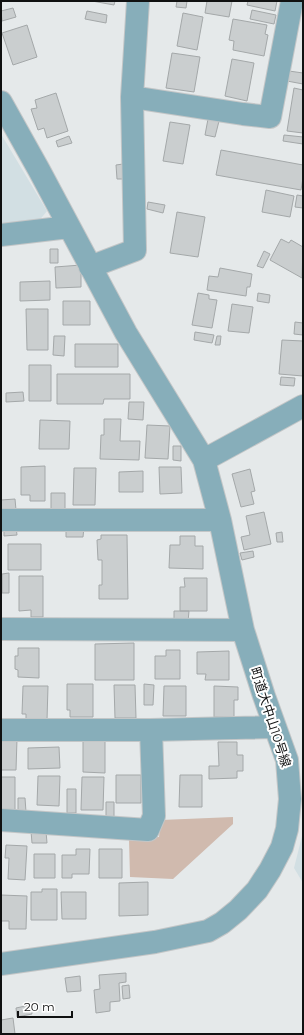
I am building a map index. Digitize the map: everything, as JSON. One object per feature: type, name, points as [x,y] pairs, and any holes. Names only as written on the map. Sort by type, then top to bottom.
[{"type":"street","points":[[90,267],[135,250],[132,96],[138,1]]},
{"type":"street","points":[[132,96],[270,117],[292,1]]},
{"type":"street","name":"町道大中山10号線","points":[[1,102],[126,333],[204,460],[220,520],[243,630],[287,760],[290,798],[287,829],[282,847],[270,870],[257,890],[238,910],[222,923],[208,931],[155,942],[1,964]]},
{"type":"street","points":[[1,235],[69,227]]},
{"type":"street","points":[[204,460],[303,406]]},
{"type":"street","points":[[1,520],[220,520]]},
{"type":"street","points":[[1,629],[243,630]]},
{"type":"street","points":[[1,730],[275,728]]},
{"type":"street","points":[[1,820],[148,830],[154,816],[150,730]]},
{"type":"shaded area","points":[[1,134],[47,211],[38,222],[1,227]]},
{"type":"shaded area","points":[[233,817],[233,824],[173,879],[130,877],[129,839],[159,837],[161,820]]},
{"type":"shaded area","points":[[303,832],[303,883],[294,868]]},
{"type":"building","points":[[92,1],[115,1],[114,5]]},
{"type":"building","points":[[177,1],[187,1],[186,8],[176,7]]},
{"type":"building","points":[[207,1],[232,1],[229,17],[205,13]]},
{"type":"building","points":[[248,1],[277,1],[275,11],[247,5]]},
{"type":"building","points":[[13,8],[16,17],[2,21],[1,11]]},
{"type":"building","points":[[252,10],[276,15],[274,24],[250,19]]},
{"type":"building","points":[[87,11],[107,15],[106,23],[85,19]]},
{"type":"building","points":[[183,13],[203,17],[197,50],[177,46]]},
{"type":"building","points":[[233,19],[267,25],[265,34],[268,35],[264,56],[233,50],[234,41],[229,40]]},
{"type":"building","points":[[27,25],[37,57],[13,65],[2,33]]},
{"type":"building","points":[[172,53],[200,57],[194,92],[166,88]]},
{"type":"building","points":[[232,59],[254,63],[247,101],[225,96]]},
{"type":"building","points":[[289,71],[303,73],[303,84],[287,81]]},
{"type":"building","points":[[294,88],[303,90],[303,133],[287,131]]},
{"type":"building","points":[[56,93],[68,131],[47,138],[44,128],[38,130],[31,109],[37,108],[35,100]]},
{"type":"building","points":[[208,119],[219,121],[215,137],[205,135]]},
{"type":"building","points":[[170,122],[190,125],[183,164],[163,161]]},
{"type":"building","points":[[284,135],[303,137],[303,144],[283,141]]},
{"type":"building","points":[[69,136],[72,143],[58,147],[56,141]]},
{"type":"building","points":[[221,150],[303,165],[301,190],[216,175]]},
{"type":"building","points":[[123,164],[124,179],[117,179],[116,165]]},
{"type":"building","points":[[266,190],[294,196],[290,217],[262,212]]},
{"type":"building","points":[[297,195],[303,196],[303,208],[295,207]]},
{"type":"building","points":[[148,202],[165,205],[163,213],[147,209]]},
{"type":"building","points":[[177,212],[205,217],[198,257],[170,253]]},
{"type":"building","points":[[281,239],[289,243],[291,240],[303,247],[302,278],[270,260]]},
{"type":"building","points":[[50,249],[58,249],[58,263],[50,263]]},
{"type":"building","points":[[264,251],[270,254],[263,268],[257,266]]},
{"type":"building","points":[[81,265],[81,287],[56,288],[55,267]]},
{"type":"building","points":[[220,268],[252,274],[250,287],[247,287],[246,296],[207,290],[209,276],[218,277]]},
{"type":"building","points":[[50,281],[50,300],[20,301],[20,282]]},
{"type":"building","points":[[198,293],[209,295],[209,299],[217,300],[212,328],[192,325]]},
{"type":"building","points":[[258,293],[270,295],[269,303],[257,301]]},
{"type":"building","points":[[63,301],[90,301],[90,325],[63,325]]},
{"type":"building","points":[[232,304],[253,307],[249,333],[228,331]]},
{"type":"building","points":[[26,309],[48,309],[48,350],[27,350]]},
{"type":"building","points":[[295,322],[303,323],[303,335],[294,334]]},
{"type":"building","points":[[195,332],[214,335],[212,343],[194,340]]},
{"type":"building","points":[[54,336],[65,336],[64,356],[53,355]]},
{"type":"building","points":[[217,336],[221,336],[220,345],[215,345]]},
{"type":"building","points":[[282,340],[303,341],[303,376],[279,374]]},
{"type":"building","points":[[75,344],[118,344],[118,367],[75,367]]},
{"type":"building","points":[[29,365],[51,365],[51,401],[29,401]]},
{"type":"building","points":[[57,374],[130,374],[130,399],[104,399],[103,404],[57,404]]},
{"type":"building","points":[[281,377],[295,378],[294,386],[280,385]]},
{"type":"building","points":[[23,392],[24,401],[6,402],[6,393]]},
{"type":"building","points":[[129,402],[144,402],[143,420],[128,419]]},
{"type":"building","points":[[104,419],[121,419],[120,441],[140,441],[139,460],[100,459],[101,435],[104,435]]},
{"type":"building","points":[[40,420],[70,421],[69,449],[39,449]]},
{"type":"building","points":[[147,425],[170,426],[168,459],[145,458]]},
{"type":"building","points":[[173,446],[181,446],[181,461],[173,460]]},
{"type":"building","points":[[45,466],[45,501],[30,501],[30,495],[21,495],[21,467]]},
{"type":"building","points":[[159,467],[181,467],[182,493],[160,494]]},
{"type":"building","points":[[74,468],[96,468],[95,505],[73,505]]},
{"type":"building","points":[[250,469],[255,491],[251,492],[254,504],[241,507],[232,474]]},
{"type":"building","points":[[143,471],[143,492],[119,492],[119,472]]},
{"type":"building","points":[[51,493],[65,493],[65,511],[51,511]]},
{"type":"building","points":[[15,499],[16,510],[1,511],[1,500]]},
{"type":"building","points":[[264,512],[271,544],[244,550],[241,537],[250,535],[246,516]]},
{"type":"building","points":[[4,527],[16,527],[17,535],[4,536]]},
{"type":"building","points":[[66,527],[84,527],[83,537],[66,537]]},
{"type":"building","points":[[282,532],[283,542],[277,542],[276,533]]},
{"type":"building","points":[[101,535],[127,535],[128,599],[99,599],[99,585],[102,585],[102,560],[98,560],[97,540],[101,539]]},
{"type":"building","points":[[180,536],[195,536],[195,546],[203,546],[203,569],[169,568],[170,545],[180,545]]},
{"type":"building","points":[[8,544],[41,544],[41,570],[8,570]]},
{"type":"building","points":[[253,551],[254,557],[242,560],[240,553]]},
{"type":"building","points":[[9,573],[9,593],[2,593],[2,574]]},
{"type":"building","points":[[19,576],[43,576],[43,617],[31,617],[31,610],[19,611]]},
{"type":"building","points":[[184,578],[207,578],[207,611],[180,611],[180,587],[185,587]]},
{"type":"building","points":[[174,611],[189,611],[188,622],[174,622]]},
{"type":"building","points":[[134,643],[134,680],[95,680],[95,644]]},
{"type":"building","points":[[18,648],[39,648],[39,678],[18,677],[18,670],[15,669],[15,656],[18,656]]},
{"type":"building","points":[[166,650],[180,650],[180,679],[155,679],[155,656],[166,656]]},
{"type":"building","points":[[229,651],[229,680],[205,680],[206,674],[197,674],[197,652]]},
{"type":"building","points":[[67,684],[93,684],[93,717],[70,717],[70,710],[67,710]]},
{"type":"building","points":[[144,684],[154,685],[153,705],[144,705]]},
{"type":"building","points":[[114,685],[135,685],[136,718],[115,718]]},
{"type":"building","points":[[23,686],[48,686],[47,720],[26,719],[26,714],[22,714]]},
{"type":"building","points":[[164,686],[186,686],[186,716],[163,716]]},
{"type":"building","points":[[214,686],[238,687],[238,700],[234,700],[234,717],[214,717]]},
{"type":"building","points":[[1,739],[17,739],[16,770],[1,770]]},
{"type":"building","points":[[83,739],[105,739],[105,773],[83,772]]},
{"type":"building","points":[[218,742],[237,742],[237,755],[243,755],[243,771],[237,771],[237,778],[209,779],[209,766],[219,766]]},
{"type":"building","points":[[59,747],[60,768],[28,769],[28,748]]},
{"type":"building","points":[[116,775],[141,775],[141,803],[116,803]]},
{"type":"building","points":[[180,775],[202,775],[202,807],[179,807]]},
{"type":"building","points":[[38,776],[60,776],[59,806],[37,805]]},
{"type":"building","points":[[1,777],[15,777],[15,810],[1,810]]},
{"type":"building","points":[[82,777],[104,777],[103,810],[81,810]]},
{"type":"building","points":[[67,789],[76,789],[76,813],[67,813]]},
{"type":"building","points":[[18,798],[25,798],[26,812],[18,812]]},
{"type":"building","points":[[106,802],[114,802],[114,817],[106,817]]},
{"type":"building","points":[[31,831],[46,831],[47,843],[32,843]]},
{"type":"building","points":[[6,845],[27,846],[25,880],[8,879],[9,858],[5,858]]},
{"type":"building","points":[[76,849],[90,849],[89,874],[72,874],[72,878],[62,878],[62,855],[76,855]]},
{"type":"building","points":[[99,849],[122,849],[122,878],[99,878]]},
{"type":"building","points":[[34,854],[55,854],[55,878],[34,878]]},
{"type":"building","points":[[148,882],[148,915],[119,916],[119,883]]},
{"type":"building","points":[[42,889],[57,889],[57,920],[31,920],[31,892],[42,892]]},
{"type":"building","points":[[61,892],[86,892],[86,919],[62,919]]},
{"type":"building","points":[[1,895],[27,896],[26,929],[9,929],[9,921],[1,921]]},
{"type":"building","points":[[126,973],[126,982],[119,983],[120,1001],[110,1002],[110,1011],[96,1013],[94,990],[100,989],[99,975]]},
{"type":"building","points":[[80,976],[81,991],[67,992],[65,978]]},
{"type":"building","points":[[129,985],[130,998],[123,999],[122,986]]},
{"type":"building","points":[[30,1005],[32,1014],[17,1017],[16,1008]]},
{"type":"building","points":[[13,1018],[15,1034],[1,1034],[1,1020]]}]
